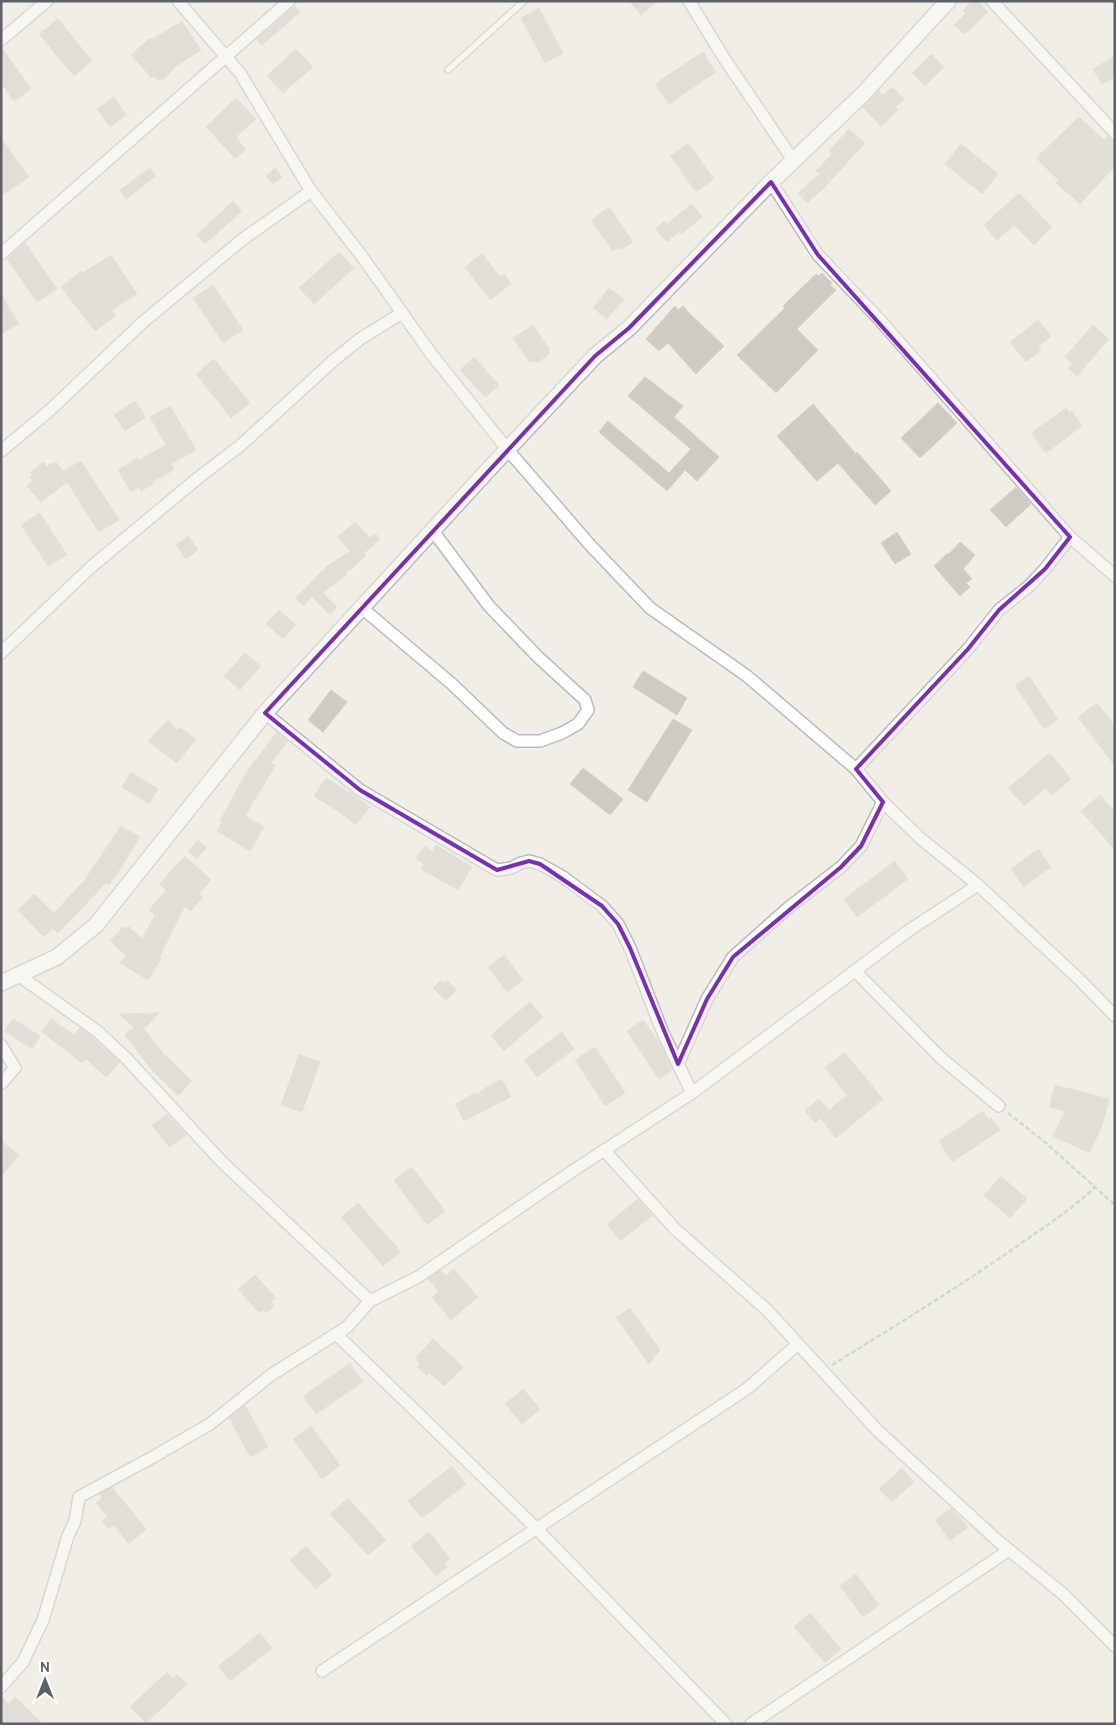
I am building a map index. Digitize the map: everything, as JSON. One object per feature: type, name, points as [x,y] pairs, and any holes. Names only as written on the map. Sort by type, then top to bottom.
[{"type":"street","points":[[1,40],[47,1]]},
{"type":"street","points":[[178,1],[240,74],[311,191],[361,255],[432,355],[508,450],[590,545],[650,608],[747,676],[856,769],[883,802],[920,838],[978,885],[1080,980],[1115,1016]]},
{"type":"street","points":[[1,254],[132,141],[289,1]]},
{"type":"street","points":[[689,1],[724,58],[793,160]]},
{"type":"street","points":[[1,983],[57,957],[96,925],[265,713],[595,356],[629,328],[771,182],[862,94],[948,1]]},
{"type":"street","points":[[992,1],[1115,133]]},
{"type":"street","points":[[771,182],[818,255],[878,318],[1070,537],[1115,576]]},
{"type":"street","points":[[1,451],[48,411],[143,322],[243,238],[311,191]]},
{"type":"street","points":[[1,652],[91,567],[198,478],[241,445],[334,360],[360,339],[402,313]]},
{"type":"street","points":[[362,608],[452,684],[503,733],[516,741],[540,741],[562,733],[578,724],[588,710],[585,700],[538,657],[489,606],[434,531]]},
{"type":"street","points":[[856,769],[968,649],[999,610],[1029,586],[1045,569],[1070,537]]},
{"type":"street","points":[[265,713],[360,790],[497,870],[511,868],[529,861],[540,864],[563,877],[602,906],[618,924],[630,948],[663,1033],[692,1093]]},
{"type":"street","points":[[678,1064],[708,999],[733,957],[788,908],[841,867],[861,846],[883,802]]},
{"type":"street","points":[[1,1687],[22,1662],[43,1620],[74,1521],[79,1497],[210,1424],[271,1375],[347,1326],[370,1301],[418,1277],[604,1150],[692,1093],[908,930],[978,885]]},
{"type":"street","points":[[855,971],[941,1058],[999,1106]]},
{"type":"street","points":[[18,975],[97,1031],[126,1058],[222,1162],[370,1301]]},
{"type":"street","points":[[1,1045],[15,1068],[1,1084]]},
{"type":"street","points":[[604,1150],[674,1229],[767,1310],[877,1430],[1009,1550],[1063,1594],[1115,1646]]},
{"type":"street","points":[[336,1334],[536,1528],[726,1724]]},
{"type":"street","points":[[322,1671],[748,1388],[798,1344]]},
{"type":"street","points":[[751,1724],[1009,1550]]},
{"type":"lane","points":[[448,70],[524,1]]},
{"type":"path","points":[[999,1106],[1047,1144],[1115,1205]]},
{"type":"path","points":[[823,1371],[995,1262],[1074,1207],[1095,1187]]},
{"type":"highlighted area","points":[[771,182],[818,255],[1070,537],[1045,569],[999,610],[968,649],[856,769],[883,802],[861,846],[841,867],[733,957],[707,999],[678,1064],[630,948],[618,924],[602,906],[540,864],[529,861],[497,870],[360,790],[265,713],[595,356],[629,328]]},
{"type":"building","points":[[629,1],[658,1],[641,15]]},
{"type":"building","points":[[972,1],[977,1],[988,12],[965,34],[954,25],[966,13],[963,10]]},
{"type":"building","points":[[295,6],[300,12],[262,45],[257,39]]},
{"type":"building","points":[[539,8],[563,53],[545,63],[521,18]]},
{"type":"building","points":[[58,19],[92,61],[74,76],[39,34]]},
{"type":"building","points":[[182,21],[201,50],[176,66],[162,81],[160,79],[158,81],[154,76],[152,78],[131,55],[150,38],[151,40]]},
{"type":"building","points":[[1,47],[31,89],[14,101],[1,83]]},
{"type":"building","points":[[296,49],[313,67],[283,93],[267,76]]},
{"type":"building","points":[[703,52],[716,72],[669,104],[655,84]]},
{"type":"building","points":[[931,54],[944,67],[925,86],[912,73]]},
{"type":"building","points":[[1115,56],[1115,77],[1102,84],[1093,69]]},
{"type":"building","points":[[893,87],[904,99],[895,107],[898,110],[881,127],[863,107],[879,91],[883,95]]},
{"type":"building","points":[[114,97],[126,115],[110,127],[97,109]]},
{"type":"building","points":[[236,98],[256,119],[236,137],[246,150],[235,158],[206,127]]},
{"type":"building","points":[[1079,117],[1104,140],[1108,136],[1115,142],[1115,166],[1080,204],[1056,183],[1059,181],[1036,158]]},
{"type":"building","points":[[849,129],[865,143],[824,188],[807,203],[798,193],[820,174],[816,171],[832,154],[829,151]]},
{"type":"building","points":[[1,138],[29,177],[1,196]]},
{"type":"building","points":[[688,143],[714,179],[696,192],[670,156]]},
{"type":"building","points":[[961,144],[998,174],[982,194],[945,164]]},
{"type":"building","points":[[150,168],[156,176],[126,199],[120,190]]},
{"type":"building","points":[[275,168],[282,177],[273,184],[266,176]]},
{"type":"building","points":[[1019,193],[1052,227],[1034,245],[1014,225],[997,240],[984,225]]},
{"type":"building","points":[[233,201],[242,211],[205,244],[197,235]]},
{"type":"building","points":[[692,204],[702,217],[681,234],[679,231],[667,242],[655,229],[664,221],[667,224]]},
{"type":"building","points":[[609,207],[633,242],[621,250],[619,247],[613,251],[591,220]]},
{"type":"building","points":[[25,243],[57,289],[37,302],[7,259]]},
{"type":"building","points":[[339,252],[354,268],[314,304],[299,288]]},
{"type":"building","points":[[482,253],[500,277],[504,274],[511,284],[490,300],[465,267]]},
{"type":"building","points":[[111,255],[137,294],[112,310],[116,315],[95,331],[61,287],[81,271],[83,273]]},
{"type":"building","points":[[822,273],[836,290],[797,329],[818,350],[776,393],[737,355],[785,308],[783,306],[816,274],[819,276]]},
{"type":"building","points":[[213,285],[243,330],[223,343],[193,298]]},
{"type":"building","points":[[609,288],[624,299],[607,319],[593,308]]},
{"type":"building","points":[[1,294],[19,324],[1,334]]},
{"type":"building","points":[[675,306],[678,310],[683,306],[724,346],[696,374],[668,343],[659,351],[646,339]]},
{"type":"building","points":[[1038,320],[1051,336],[1038,347],[1041,350],[1026,362],[1010,342]]},
{"type":"building","points":[[533,325],[550,350],[549,354],[537,363],[535,360],[530,363],[513,338]]},
{"type":"building","points":[[1093,325],[1109,339],[1077,376],[1068,368],[1072,363],[1065,357]]},
{"type":"building","points":[[474,357],[499,385],[485,397],[460,370]]},
{"type":"building","points":[[214,359],[250,403],[231,418],[196,374]]},
{"type":"building","points":[[645,377],[683,406],[674,417],[719,457],[697,481],[685,470],[667,491],[599,432],[608,421],[669,473],[691,449],[628,396]]},
{"type":"building","points":[[135,401],[146,417],[125,431],[114,415]]},
{"type":"building","points":[[938,403],[957,423],[920,458],[901,438]]},
{"type":"building","points":[[813,404],[891,491],[875,505],[838,463],[817,481],[777,436]]},
{"type":"building","points":[[170,406],[196,450],[171,464],[174,470],[152,482],[153,484],[141,491],[139,487],[131,492],[118,470],[137,458],[139,460],[166,445],[150,417]]},
{"type":"building","points":[[1066,408],[1069,413],[1072,411],[1082,426],[1046,453],[1031,433]]},
{"type":"building","points":[[81,461],[119,520],[99,532],[67,482],[41,502],[27,486],[33,481],[30,477],[33,475],[31,472],[43,462],[47,467],[56,462],[63,471]]},
{"type":"building","points":[[1016,487],[1031,504],[1006,527],[990,510]]},
{"type":"building","points":[[40,513],[67,555],[48,566],[21,525]]},
{"type":"building","points":[[355,522],[370,538],[376,534],[380,539],[364,553],[366,555],[353,568],[346,572],[347,574],[323,593],[337,607],[330,615],[312,597],[304,606],[296,598],[326,567],[350,551],[337,537]]},
{"type":"building","points":[[897,532],[911,554],[895,564],[881,543]]},
{"type":"building","points":[[188,536],[198,550],[186,559],[176,545]]},
{"type":"building","points":[[960,542],[975,555],[963,569],[972,579],[966,583],[970,587],[960,596],[934,566]]},
{"type":"building","points":[[279,610],[296,625],[283,639],[266,624]]},
{"type":"building","points":[[245,653],[261,666],[240,690],[224,676]]},
{"type":"building","points":[[643,671],[687,698],[677,715],[633,687]]},
{"type":"building","points":[[1029,676],[1058,720],[1044,729],[1015,685]]},
{"type":"building","points":[[331,690],[347,702],[323,732],[308,720]]},
{"type":"building","points":[[1097,703],[1115,726],[1115,766],[1078,717]]},
{"type":"building","points":[[673,719],[692,730],[647,802],[628,790]]},
{"type":"building","points":[[168,720],[177,730],[180,727],[196,739],[177,763],[148,741]]},
{"type":"building","points":[[277,732],[288,741],[271,763],[275,766],[245,816],[264,827],[250,851],[217,831],[222,822],[220,821],[246,773]]},
{"type":"building","points":[[1050,753],[1071,779],[1052,795],[1046,788],[1024,806],[1008,788]]},
{"type":"building","points":[[583,768],[623,799],[610,815],[570,784]]},
{"type":"building","points":[[131,772],[158,789],[149,804],[122,787]]},
{"type":"building","points":[[326,778],[370,807],[356,825],[314,796]]},
{"type":"building","points":[[1100,795],[1115,812],[1115,850],[1081,811]]},
{"type":"building","points":[[121,826],[140,837],[109,885],[106,883],[58,933],[53,928],[44,937],[18,910],[34,894],[54,913],[84,881]]},
{"type":"building","points":[[198,840],[207,848],[196,859],[188,851]]},
{"type":"building","points":[[436,845],[472,867],[458,890],[421,869],[424,865],[416,858],[425,846],[432,852]]},
{"type":"building","points":[[1038,849],[1051,867],[1024,887],[1011,869]]},
{"type":"building","points":[[185,856],[211,880],[199,894],[203,897],[191,911],[185,906],[159,958],[161,959],[148,980],[120,963],[126,955],[110,941],[123,927],[125,929],[128,926],[142,939],[155,915],[149,910],[166,890],[159,884]]},
{"type":"building","points":[[895,861],[908,879],[857,917],[844,899]]},
{"type":"building","points":[[504,955],[523,980],[507,992],[488,967]]},
{"type":"building","points":[[441,980],[444,983],[446,980],[457,990],[446,1001],[433,988]]},
{"type":"building","points":[[530,1002],[543,1017],[504,1051],[491,1035]]},
{"type":"building","points":[[159,1013],[144,1029],[165,1056],[192,1081],[178,1096],[151,1069],[125,1035],[134,1027],[119,1014]]},
{"type":"building","points":[[13,1019],[40,1036],[32,1049],[4,1031]]},
{"type":"building","points":[[51,1019],[74,1035],[80,1028],[120,1062],[106,1077],[86,1059],[82,1063],[42,1032]]},
{"type":"building","points":[[643,1020],[660,1044],[672,1070],[659,1079],[627,1031]]},
{"type":"building","points":[[562,1032],[574,1049],[537,1077],[524,1060]]},
{"type":"building","points":[[595,1047],[625,1093],[605,1106],[575,1060]]},
{"type":"building","points":[[844,1052],[883,1099],[836,1138],[820,1118],[815,1123],[805,1111],[819,1099],[829,1110],[847,1095],[825,1068]]},
{"type":"building","points":[[299,1054],[320,1062],[302,1112],[281,1105]]},
{"type":"building","points":[[502,1079],[511,1097],[464,1121],[455,1104],[475,1093],[476,1095]]},
{"type":"building","points":[[1055,1085],[1109,1099],[1102,1126],[1089,1153],[1053,1136],[1065,1111],[1049,1107]]},
{"type":"building","points":[[983,1111],[989,1120],[991,1118],[1000,1130],[952,1162],[939,1141]]},
{"type":"building","points":[[167,1114],[186,1135],[169,1147],[152,1125]]},
{"type":"building","points":[[1,1141],[19,1155],[1,1176]]},
{"type":"building","points":[[412,1167],[445,1211],[427,1225],[394,1180]]},
{"type":"building","points":[[1001,1176],[1027,1199],[1010,1218],[984,1195]]},
{"type":"building","points":[[638,1199],[652,1216],[620,1241],[607,1224]]},
{"type":"building","points":[[358,1203],[401,1252],[383,1266],[341,1217]]},
{"type":"building","points":[[454,1269],[478,1297],[451,1320],[432,1297],[439,1291],[428,1279],[441,1270],[446,1276]]},
{"type":"building","points":[[255,1275],[276,1298],[271,1302],[274,1306],[266,1313],[263,1310],[259,1313],[238,1289]]},
{"type":"building","points":[[630,1308],[660,1350],[649,1364],[616,1317]]},
{"type":"building","points":[[433,1339],[463,1367],[444,1386],[430,1373],[427,1376],[417,1367],[420,1363],[415,1358]]},
{"type":"building","points":[[350,1363],[363,1382],[316,1414],[303,1396]]},
{"type":"building","points":[[523,1389],[540,1409],[522,1424],[505,1404]]},
{"type":"building","points":[[245,1405],[268,1447],[250,1457],[229,1418]]},
{"type":"building","points":[[311,1426],[340,1465],[322,1479],[293,1439]]},
{"type":"building","points":[[452,1466],[466,1484],[422,1518],[408,1501]]},
{"type":"building","points":[[902,1468],[914,1482],[892,1502],[879,1489]]},
{"type":"building","points":[[112,1487],[146,1529],[129,1544],[114,1525],[109,1529],[102,1521],[107,1517],[96,1503],[102,1498],[99,1494]]},
{"type":"building","points":[[348,1498],[386,1540],[368,1555],[330,1514]]},
{"type":"building","points":[[951,1508],[968,1527],[950,1541],[935,1520]]},
{"type":"building","points":[[429,1532],[450,1559],[444,1563],[447,1567],[436,1576],[411,1546]]},
{"type":"building","points":[[306,1546],[332,1575],[316,1589],[290,1560]]},
{"type":"building","points":[[856,1574],[879,1605],[863,1617],[840,1586]]},
{"type":"building","points":[[810,1613],[841,1649],[825,1663],[794,1627]]},
{"type":"building","points":[[260,1633],[272,1648],[230,1681],[218,1666]]},
{"type":"building","points":[[167,1672],[173,1678],[177,1674],[187,1684],[146,1723],[130,1707]]},
{"type":"building","points":[[1,1696],[9,1704],[15,1697],[42,1724],[1,1724]]}]
